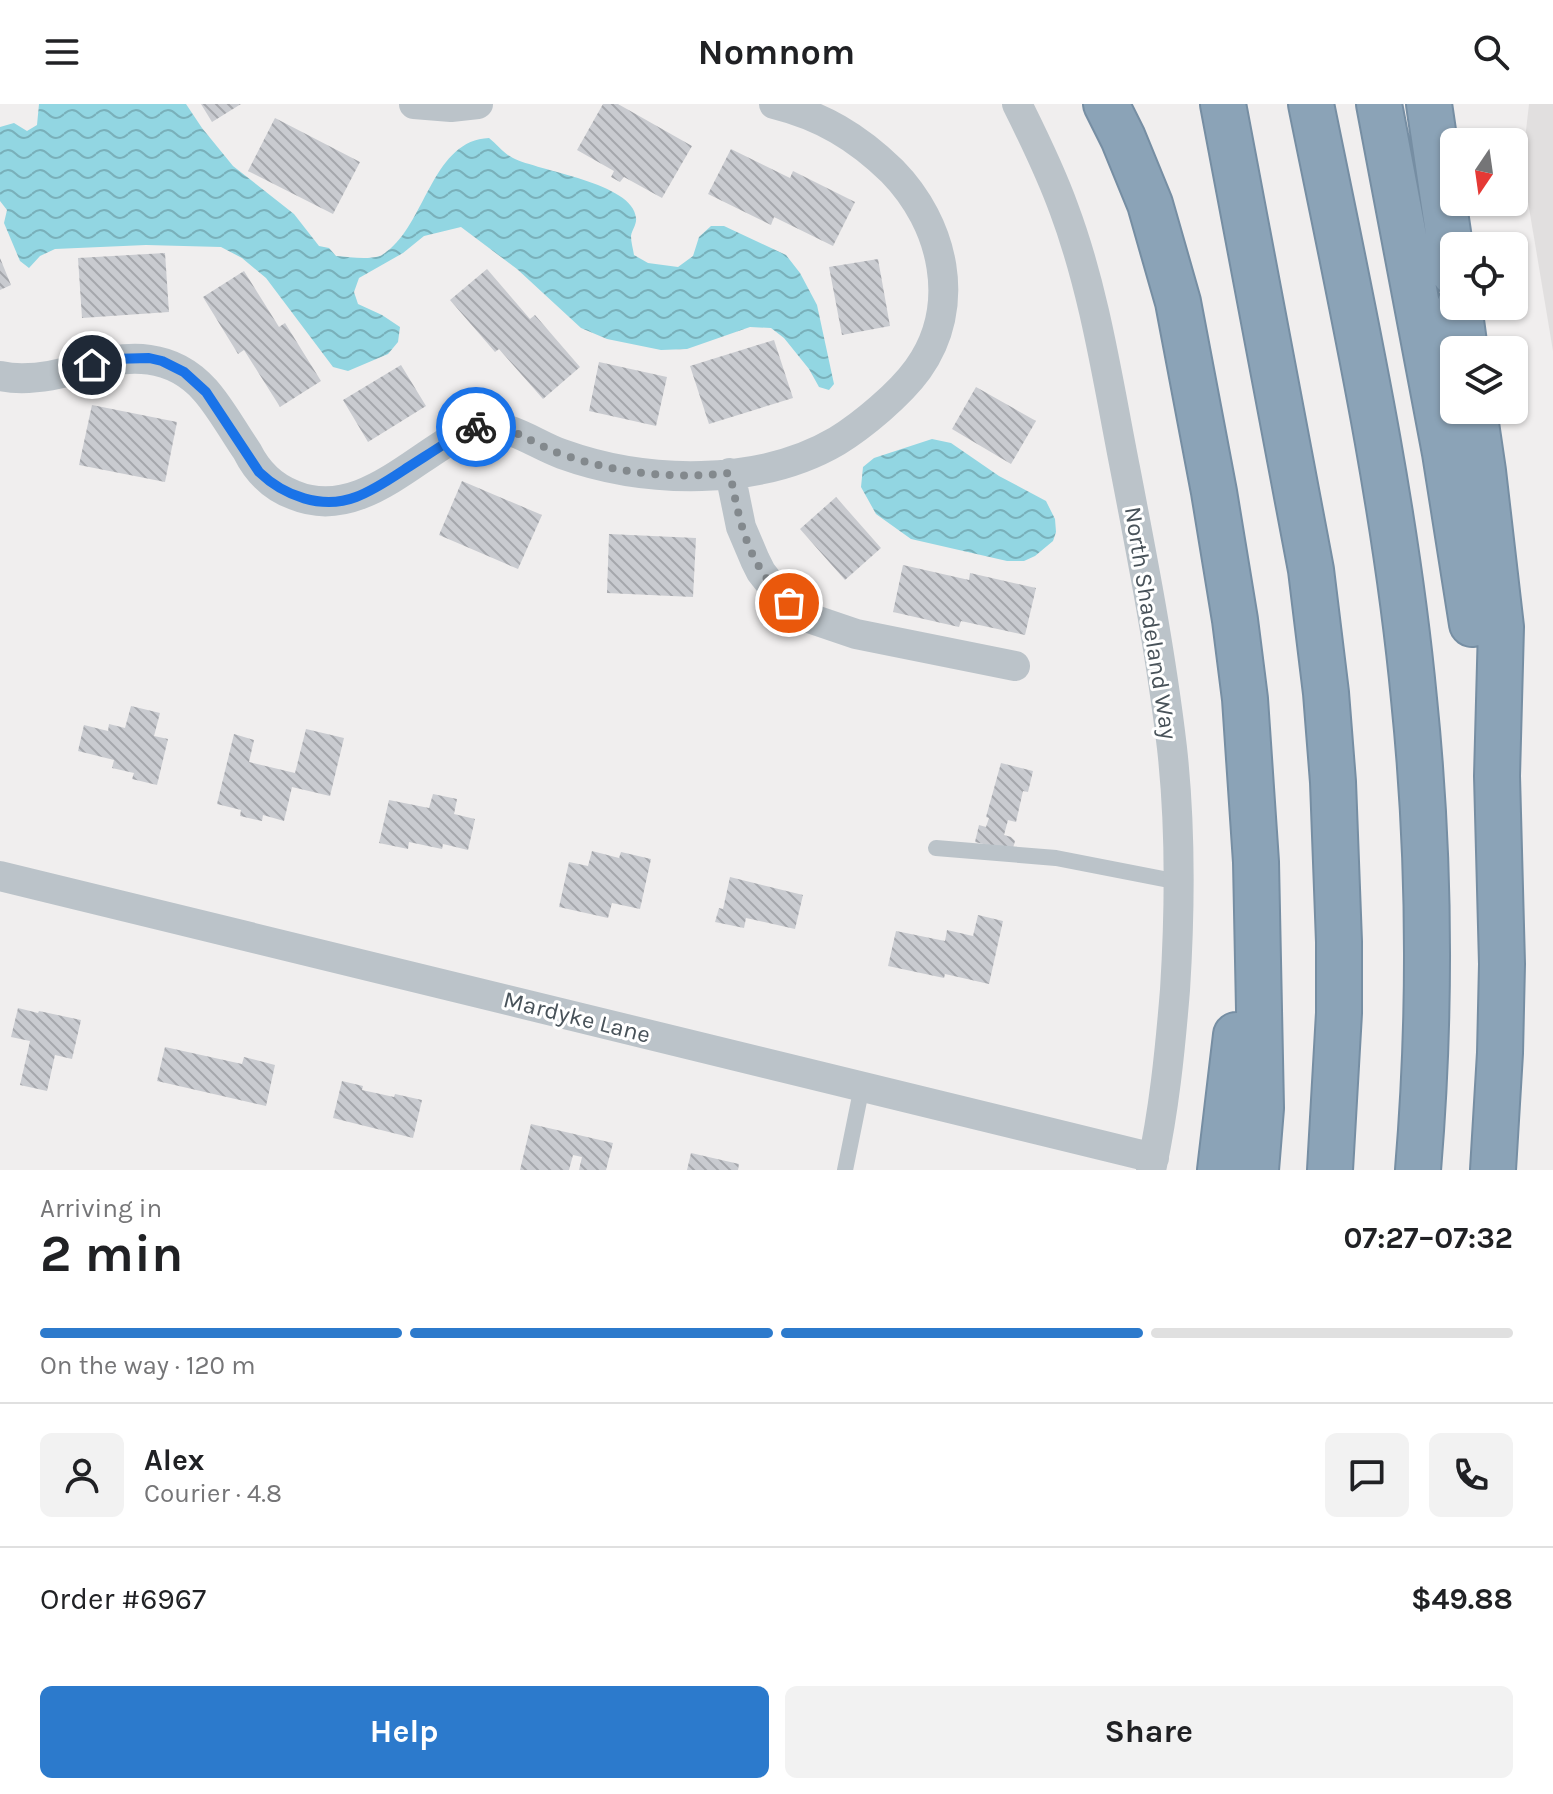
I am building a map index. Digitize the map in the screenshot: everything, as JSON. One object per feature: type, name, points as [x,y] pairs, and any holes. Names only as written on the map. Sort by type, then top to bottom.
[{"type":"highway","points":[[1106,104],[1128,148],[1150,204],[1178,302],[1235,620],[1246,713],[1256,862],[1261,1108],[1256,1170]]},
{"type":"highway","points":[[1223,104],[1311,570],[1326,693],[1333,782],[1339,957],[1330,1170]]},
{"type":"highway","points":[[1311,104],[1376,434],[1414,698],[1427,907],[1427,996],[1418,1170]]},
{"type":"highway","points":[[1379,104],[1445,453],[1497,776]]},
{"type":"highway","points":[[1429,104],[1448,232]]},
{"type":"highway","points":[[1476,424],[1501,627],[1497,776],[1502,964],[1500,1065],[1493,1170]]},
{"type":"highway","points":[[1220,1170],[1256,862]]},
{"type":"street","points":[[414,104],[451,107],[478,104]]},
{"type":"street","points":[[0,376],[51,376],[112,359],[149,358],[162,361],[184,372],[202,387],[252,462],[268,480],[287,493],[310,500],[333,502],[356,497],[378,487],[462,432],[481,427],[494,426],[514,431],[563,455],[621,471],[669,476],[730,473],[755,471],[791,462],[836,442],[903,387],[918,369],[935,335],[943,299],[943,276],[940,251],[921,207],[899,178],[873,152],[843,131],[798,110],[774,104]]},
{"type":"street","name":"North Shadeland Way","points":[[1017,104],[1064,210],[1096,321],[1147,582],[1172,750],[1178,830],[1177,952],[1170,1061],[1152,1164]]},
{"type":"street","points":[[730,473],[741,527],[761,572],[803,616],[856,634],[1015,666]]},
{"type":"street","name":"Mardyke Lane","points":[[0,876],[862,1086],[1152,1164]]},
{"type":"lane","points":[[936,848],[1056,858],[1179,882]]},
{"type":"lane","points":[[845,1170],[862,1086]]},
{"type":"shaded area","points":[[1529,104],[1553,104],[1553,351],[1528,202],[1526,128]]},
{"type":"water","points":[[39,104],[186,104],[233,166],[294,214],[319,246],[329,248],[336,256],[369,258],[380,256],[390,249],[402,236],[432,183],[455,152],[470,142],[489,138],[513,158],[603,187],[619,196],[631,206],[636,218],[631,236],[634,255],[648,263],[678,267],[693,256],[699,237],[711,226],[724,226],[786,255],[800,273],[817,305],[834,384],[829,390],[819,387],[784,338],[771,328],[750,327],[687,349],[661,350],[607,339],[581,328],[517,269],[461,227],[424,236],[403,253],[359,278],[354,292],[358,304],[400,327],[398,342],[388,354],[348,371],[333,367],[266,278],[242,258],[221,247],[146,245],[55,249],[40,256],[29,268],[20,261],[4,223],[7,210],[0,201],[0,127],[14,123],[27,131],[37,125]]},
{"type":"water","points":[[932,439],[951,443],[999,476],[1046,501],[1055,519],[1053,541],[1024,561],[1007,561],[911,539],[876,514],[861,487],[863,467],[874,458]]},
{"type":"building","points":[[201,104],[241,104],[212,122]]},
{"type":"building","points":[[603,104],[618,104],[692,146],[662,198],[624,177],[620,182],[611,177],[614,171],[577,150]]},
{"type":"building","points":[[275,118],[360,162],[333,214],[248,171]]},
{"type":"building","points":[[731,149],[790,178],[793,171],[855,202],[833,246],[774,217],[771,225],[708,194]]},
{"type":"building","points":[[165,253],[169,312],[82,318],[78,258]]},
{"type":"building","points":[[0,258],[11,285],[0,290]]},
{"type":"building","points":[[878,259],[890,326],[842,335],[829,267]]},
{"type":"building","points":[[487,269],[530,319],[535,315],[580,367],[543,399],[499,349],[495,352],[450,300]]},
{"type":"building","points":[[244,271],[279,327],[285,323],[321,381],[280,407],[244,350],[238,354],[203,297]]},
{"type":"building","points":[[774,340],[793,398],[709,424],[690,366]]},
{"type":"building","points":[[599,362],[667,377],[656,426],[589,411]]},
{"type":"building","points":[[401,365],[426,406],[368,442],[343,400]]},
{"type":"building","points":[[976,387],[1036,421],[1011,464],[952,429]]},
{"type":"building","points":[[92,405],[177,422],[165,482],[79,465]]},
{"type":"building","points":[[462,481],[542,515],[518,569],[439,535]]},
{"type":"building","points":[[836,497],[881,548],[845,580],[800,529]]},
{"type":"building","points":[[609,534],[696,538],[693,597],[607,593]]},
{"type":"building","points":[[903,565],[969,580],[970,573],[1036,588],[1025,635],[961,621],[959,627],[893,612]]},
{"type":"building","points":[[131,706],[160,713],[154,736],[168,739],[157,785],[132,779],[134,773],[112,768],[114,760],[78,751],[84,725],[108,731],[109,724],[125,728]]},
{"type":"building","points":[[306,729],[344,738],[330,796],[292,787],[284,821],[263,815],[262,821],[240,816],[241,810],[217,804],[234,734],[254,740],[249,762],[295,773]]},
{"type":"building","points":[[1001,763],[1033,771],[1028,792],[1023,791],[1016,822],[1008,820],[1004,835],[1015,841],[1009,850],[975,842],[979,825],[986,827],[989,818],[986,817]]},
{"type":"building","points":[[433,794],[457,799],[454,814],[475,819],[468,850],[443,844],[442,849],[409,842],[408,849],[379,843],[389,800],[429,808]]},
{"type":"building","points":[[592,851],[619,858],[621,852],[651,859],[640,909],[612,903],[608,918],[559,907],[569,862],[588,866]]},
{"type":"building","points":[[730,877],[803,895],[795,929],[746,918],[744,928],[715,922],[719,908],[723,909]]},
{"type":"building","points":[[978,915],[1003,921],[989,984],[888,966],[896,931],[945,941],[947,930],[973,936]]},
{"type":"building","points":[[18,1008],[81,1020],[72,1059],[55,1055],[47,1091],[20,1085],[30,1041],[11,1037]]},
{"type":"building","points":[[165,1047],[242,1064],[244,1057],[275,1065],[266,1106],[157,1081]]},
{"type":"building","points":[[342,1081],[363,1086],[362,1090],[422,1100],[413,1138],[333,1118]]},
{"type":"building","points":[[531,1124],[613,1143],[606,1170],[579,1170],[582,1157],[573,1155],[569,1170],[520,1170]]},
{"type":"building","points":[[691,1153],[739,1164],[738,1170],[687,1170]]},
{"type":"way so far","points":[[476,427],[494,426],[514,431],[563,455],[621,471],[669,476],[730,473],[745,538],[761,572],[789,603]]},
{"type":"route","points":[[92,365],[112,359],[149,358],[184,372],[206,392],[259,472],[287,493],[310,500],[333,502],[356,497],[378,487],[462,432],[476,427]]}]
